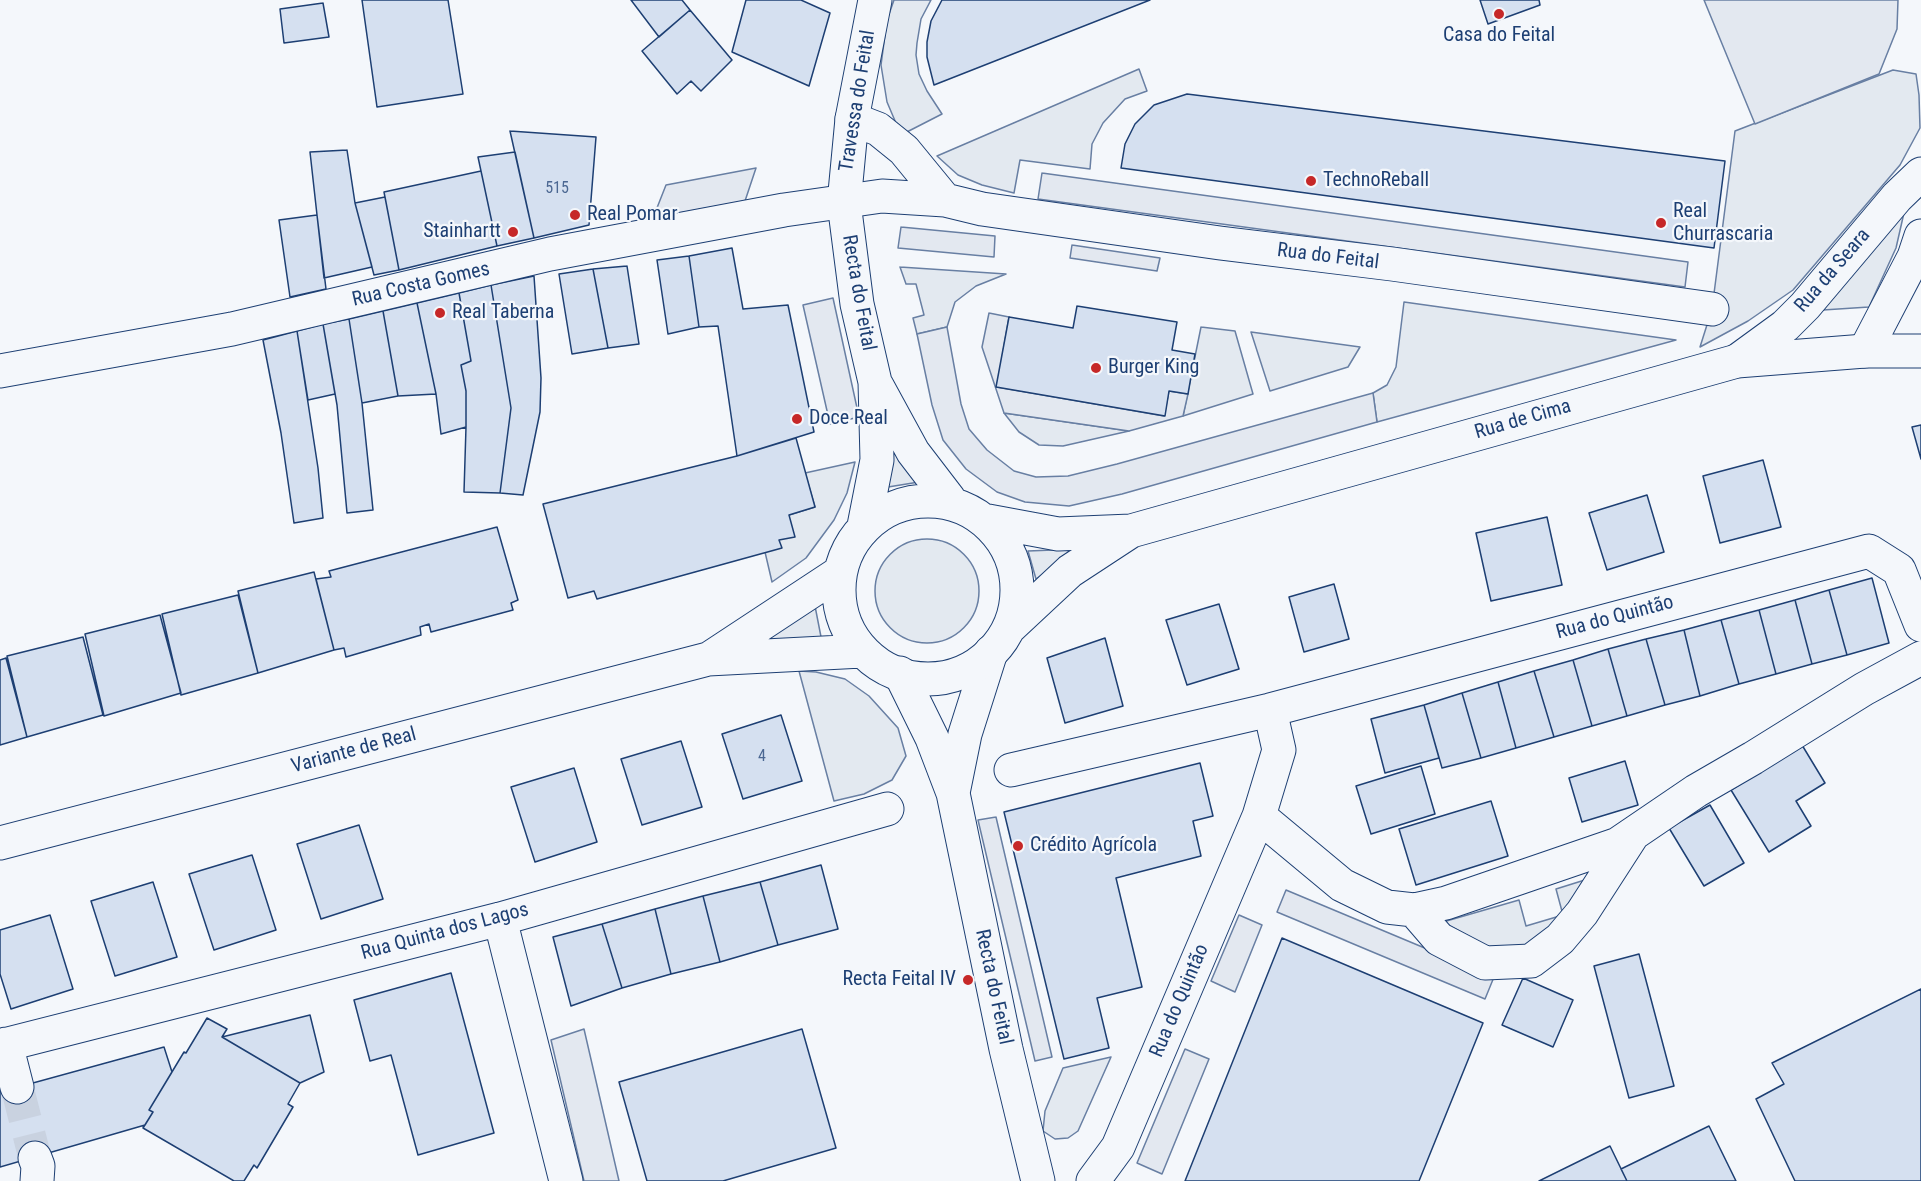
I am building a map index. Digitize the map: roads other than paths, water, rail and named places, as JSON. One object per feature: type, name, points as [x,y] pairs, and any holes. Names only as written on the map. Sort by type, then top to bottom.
[{"type":"street","name":"Travessa do Feital","points":[[844,203],[852,119],[875,0]]},
{"type":"street","points":[[852,119],[878,129],[904,150],[945,200]]},
{"type":"street","name":"Rua da Seara","points":[[1737,361],[1785,326],[1897,197],[1921,174]]},
{"type":"street","name":"Rua do Feital","points":[[844,203],[882,196],[945,200],[982,209],[1220,243],[1392,264],[1712,309]]},
{"type":"street","name":"Rua Costa Gomes","points":[[0,371],[231,329],[550,254],[784,210],[844,203]]},
{"type":"street","name":"Recta do Feital","points":[[844,203],[857,304],[874,382],[877,460],[864,526]]},
{"type":"street","points":[[1865,351],[1919,253]]},
{"type":"street","name":"Rua de Cima","points":[[988,521],[1058,534],[1131,531],[1737,361],[1865,351],[1921,351]]},
{"type":"street","name":"Recta do Feital","points":[[874,382],[914,452],[949,500]]},
{"type":"street","name":"Recta do Feital","points":[[952,793],[965,734],[1000,640],[1018,600],[1017,575],[1006,550],[988,521],[970,507],[949,500],[902,504],[864,526],[848,547],[839,573],[839,604],[847,630],[862,651],[882,665],[921,680],[944,680],[967,672],[1000,640]]},
{"type":"street","name":"Rua de Cima","points":[[1000,640],[1070,571],[1131,531]]},
{"type":"street","name":"Rua do Quintão","points":[[1011,770],[1270,710],[1869,550],[1899,570],[1921,625]]},
{"type":"street","name":"Variante de Real","points":[[708,659],[839,573]]},
{"type":"street","name":"Variante de Real","points":[[0,843],[708,659],[862,651]]},
{"type":"street","points":[[1259,816],[1342,885],[1387,908],[1414,910],[1446,903],[1618,844],[1696,791],[1754,758],[1864,689],[1921,658]]},
{"type":"street","name":"Recta do Feital","points":[[900,673],[932,738],[952,793],[1006,1049],[1038,1181]]},
{"type":"street","name":"Rua do Quintão","points":[[1093,1181],[1118,1147],[1259,816],[1279,750],[1270,710]]},
{"type":"street","name":"Rua Quinta dos Lagos","points":[[3,1045],[500,919],[887,809]]},
{"type":"street","points":[[1414,910],[1438,939],[1485,963],[1531,961],[1560,939],[1582,913],[1634,833]]},
{"type":"street","points":[[500,919],[566,1181]]},
{"type":"street","points":[[3,1045],[17,1087]]},
{"type":"tunnel","points":[[17,1087],[35,1158]]},
{"type":"place","name":"Casa do Feital","points":[[1499,14]]},
{"type":"place","name":"TechnoReball","points":[[1311,181]]},
{"type":"place","name":"Real Pomar","points":[[575,215]]},
{"type":"place","name":"Real Churrascaria","points":[[1661,223]]},
{"type":"place","name":"Stainhartt","points":[[513,232]]},
{"type":"place","name":"Real Taberna","points":[[440,313]]},
{"type":"place","name":"Burger King","points":[[1096,368]]},
{"type":"place","name":"Doce Real","points":[[797,419]]},
{"type":"place","name":"Crédito Agrícola","points":[[1018,846]]},
{"type":"place","name":"Recta Feital IV","points":[[968,980]]}]
